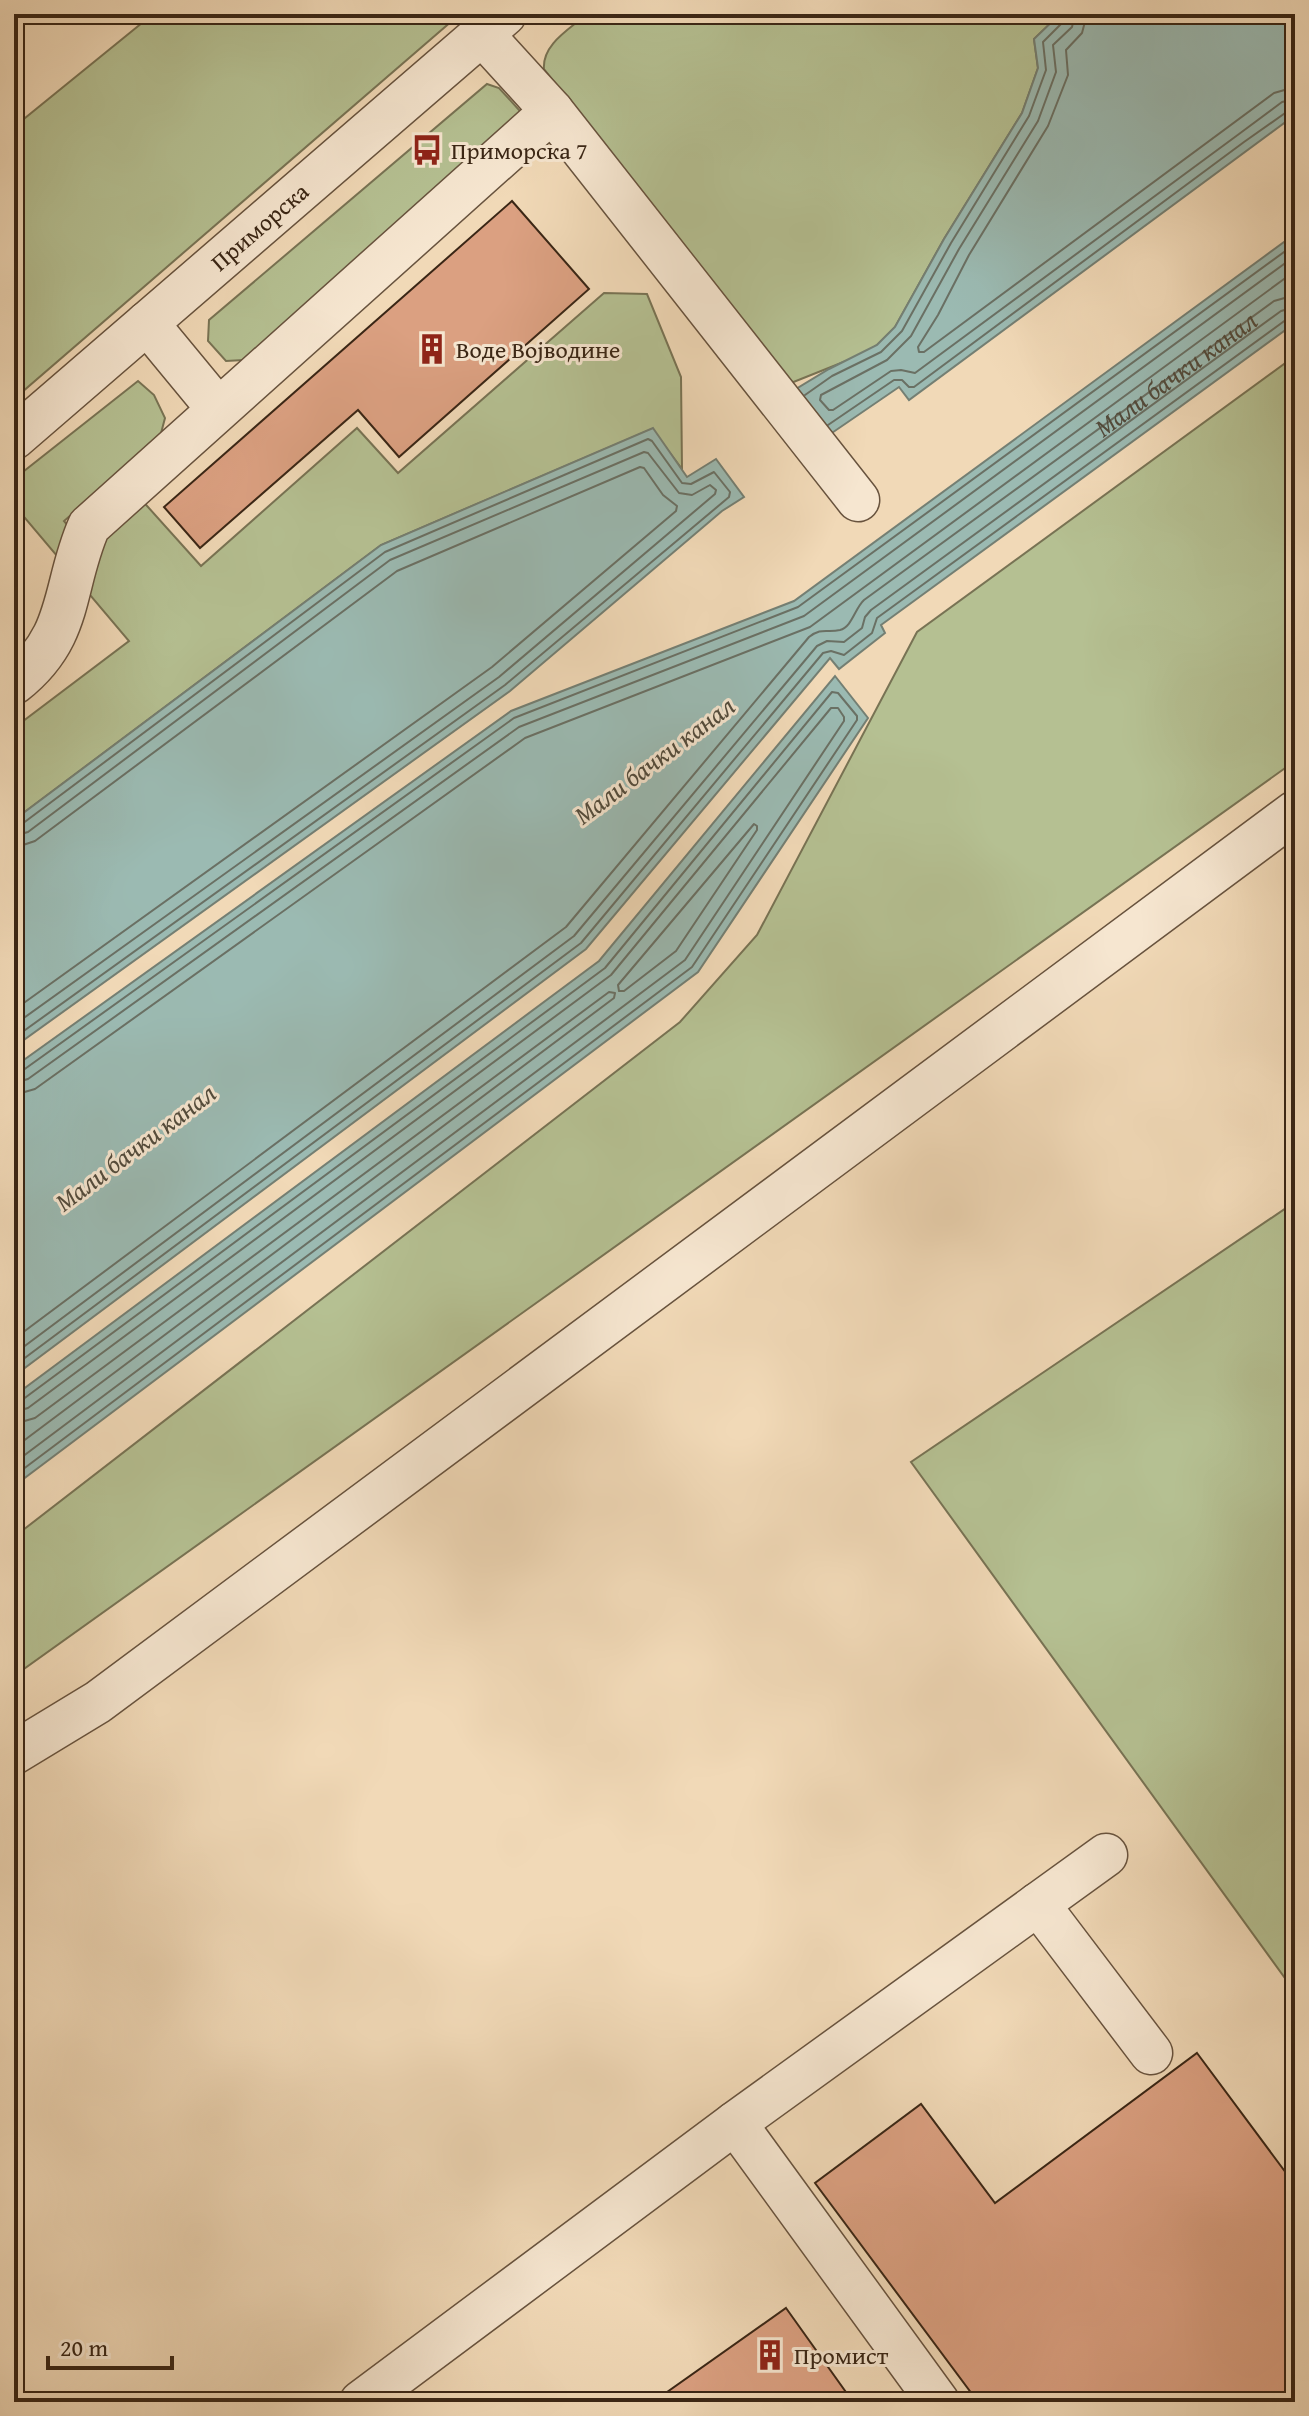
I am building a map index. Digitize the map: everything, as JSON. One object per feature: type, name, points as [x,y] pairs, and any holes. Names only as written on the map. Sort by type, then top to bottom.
[{"type":"street","points":[[494,24],[552,111],[858,500]]},
{"type":"street","name":"Приморска","points":[[14,438],[494,24]]},
{"type":"street","points":[[14,683],[28,672],[51,644],[69,599],[78,551],[89,526],[552,111]]},
{"type":"street","points":[[147,323],[218,409]]},
{"type":"street","points":[[14,1753],[98,1702],[1295,812]]},
{"type":"street","points":[[361,2402],[735,2123],[1106,1855]]},
{"type":"street","points":[[1038,1904],[1151,2053]]},
{"type":"street","points":[[735,2123],[938,2402]]},
{"type":"green space","points":[[153,14],[460,14],[14,399],[14,127]]},
{"type":"green space","points":[[587,14],[1060,14],[1034,39],[1038,68],[1022,113],[944,239],[895,327],[877,345],[861,355],[791,383],[544,69],[547,52],[552,45]]},
{"type":"green space","points":[[487,84],[499,88],[520,111],[518,123],[244,360],[226,361],[208,341],[209,320]]},
{"type":"green space","points":[[604,293],[647,294],[681,377],[682,469],[652,429],[381,545],[14,820],[14,728],[129,641],[14,505],[14,479],[138,381],[154,395],[165,418],[160,437],[64,521],[85,546],[139,497],[201,566],[357,428],[398,473]]},
{"type":"green space","points":[[1295,356],[1295,761],[14,1676],[14,1537],[680,1022],[757,935],[917,632]]},
{"type":"green space","points":[[1295,1202],[1295,1992],[911,1462]]},
{"type":"water","points":[[1060,14],[1295,14],[1295,115],[909,400],[899,387],[826,437],[791,392],[877,345],[895,327],[944,239],[1022,113],[1038,68],[1034,39]]},
{"type":"water","name":"Мали бачки канал","points":[[1295,234],[1295,323],[881,625],[885,633],[839,669],[830,658],[586,949],[14,1376],[14,1067],[511,711],[794,601]]},
{"type":"water","points":[[653,428],[687,477],[716,459],[744,497],[722,511],[510,691],[14,1047],[14,820],[381,545]]},
{"type":"water","points":[[835,676],[868,718],[698,972],[14,1486],[14,1396],[599,961]]},
{"type":"building","name":"Воде Војводине","points":[[512,201],[589,289],[399,457],[358,410],[200,548],[164,507]]},
{"type":"building","points":[[14,635],[24,647],[14,656]]},
{"type":"building","points":[[1197,2053],[1295,2185],[1295,2402],[978,2402],[815,2183],[921,2104],[995,2203]]},
{"type":"building","name":"Промист","points":[[786,2308],[853,2402],[653,2402]]},
{"type":"place","name":"Приморска 7","points":[[427,150]]},
{"type":"place","name":"Воде Војводине","points":[[432,349]]},
{"type":"place","name":"Промист","points":[[770,2355]]}]
